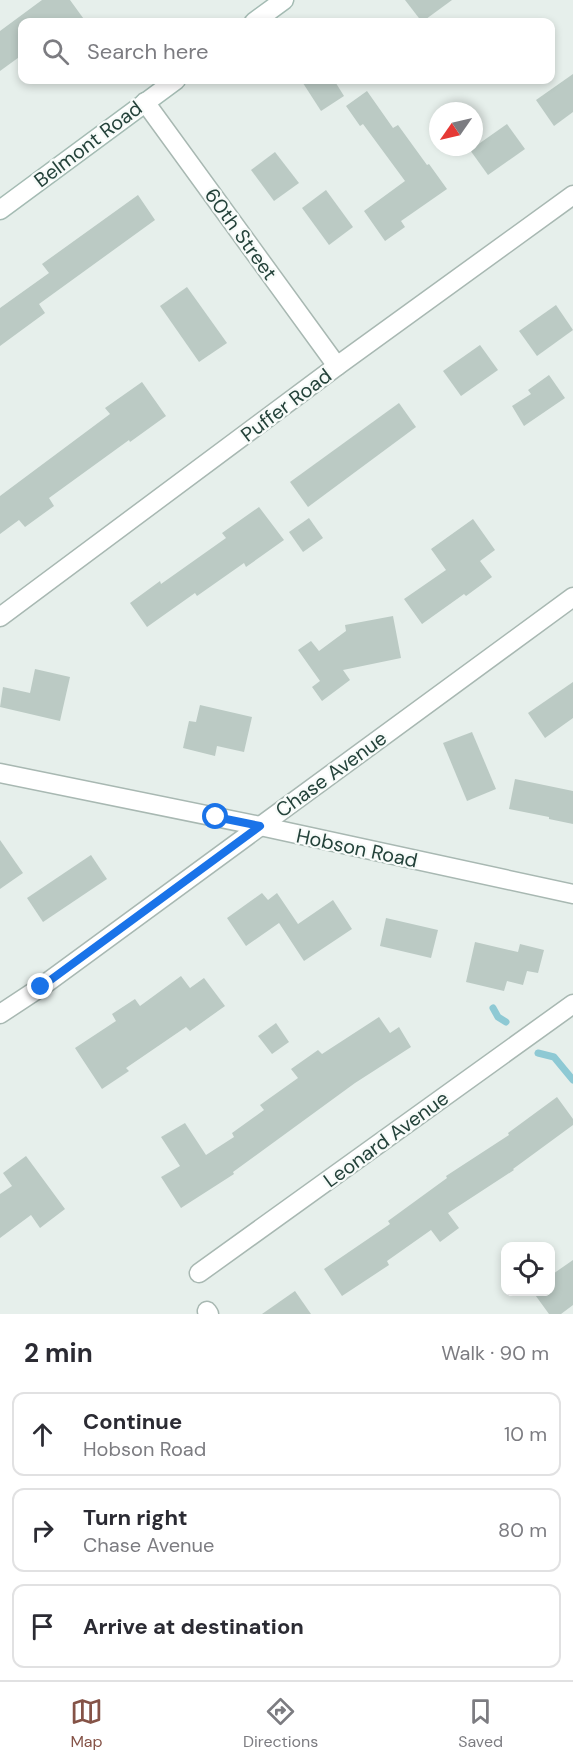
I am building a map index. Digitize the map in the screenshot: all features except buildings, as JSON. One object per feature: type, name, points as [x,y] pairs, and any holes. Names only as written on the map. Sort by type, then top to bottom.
[{"type":"street","points":[[259,18],[284,0]]},
{"type":"street","name":"Belmont Road","points":[[0,210],[170,84]]},
{"type":"street","name":"60th Street","points":[[145,102],[337,366]]},
{"type":"street","name":"Puffer Road","points":[[0,617],[337,366],[573,195]]},
{"type":"street","name":"Chase Avenue","points":[[0,1014],[41,987],[573,597]]},
{"type":"street","name":"Hobson Road","points":[[0,773],[260,826],[573,894]]},
{"type":"street","name":"Leonard Avenue","points":[[199,1273],[573,1004]]},
{"type":"waterway","points":[[493,1008],[498,1017],[506,1022]]},
{"type":"waterway","points":[[538,1053],[554,1057],[573,1080]]},
{"type":"route","points":[[41,987],[260,826],[216,817]]}]
